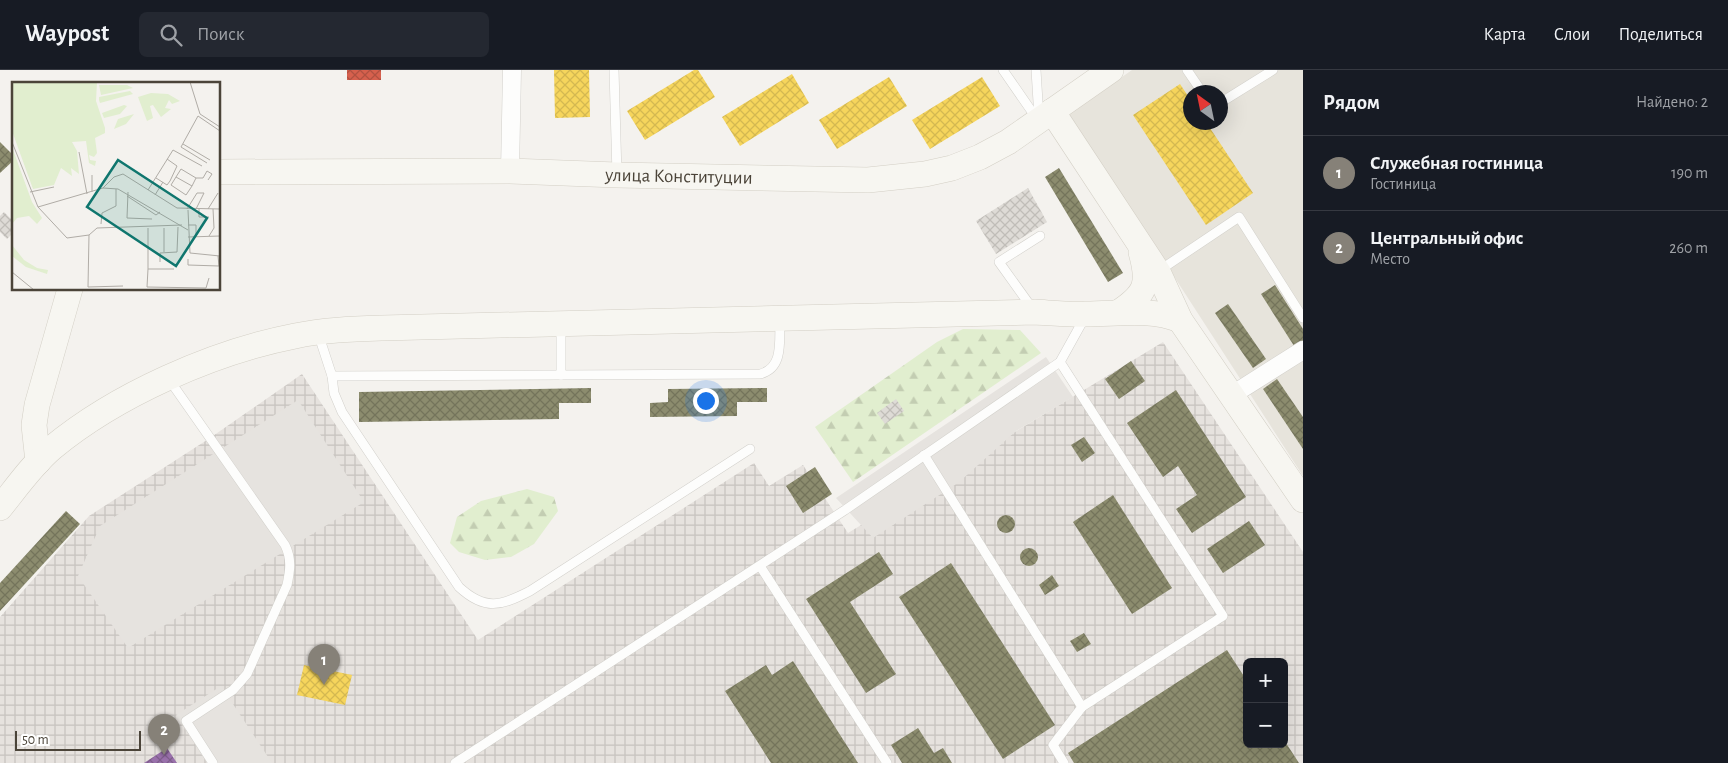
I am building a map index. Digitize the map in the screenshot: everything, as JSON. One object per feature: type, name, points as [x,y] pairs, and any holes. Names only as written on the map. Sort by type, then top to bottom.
[{"type":"street","points":[[510,171],[512,70]]},
{"type":"street","name":"улица Конституции","points":[[220,172],[510,171],[868,180],[925,174],[952,168],[980,157],[1008,142],[1111,70]]},
{"type":"street","points":[[1045,116],[1138,240],[1158,272],[1180,320],[1303,500]]},
{"type":"street","points":[[1119,312],[1134,302],[1143,291],[1146,276],[1138,240]]},
{"type":"street","points":[[38,462],[34,425],[37,405],[70,290]]},
{"type":"street","points":[[0,508],[51,449],[87,422],[168,378],[220,356],[288,337],[382,328],[1035,312],[1086,314],[1119,312],[1159,313],[1180,320]]},
{"type":"street","points":[[1232,395],[1303,350]]},
{"type":"lane","points":[[614,70],[617,175]]},
{"type":"lane","points":[[1002,70],[1045,116]]},
{"type":"lane","points":[[1036,70],[1045,116]]},
{"type":"lane","points":[[1187,70],[1197,85]]},
{"type":"lane","points":[[1228,98],[1273,70]]},
{"type":"lane","points":[[1158,272],[1238,217],[1303,318]]},
{"type":"lane","points":[[1035,312],[999,262],[1040,236]]},
{"type":"lane","points":[[456,763],[845,510],[1060,362],[1086,314]]},
{"type":"lane","points":[[332,376],[760,374],[767,372],[778,361],[780,318]]},
{"type":"lane","points":[[561,323],[562,375]]},
{"type":"lane","points":[[318,333],[332,376],[334,393],[342,412],[459,587],[481,603],[495,605],[512,601],[530,592],[750,449]]},
{"type":"lane","points":[[1060,362],[1223,616],[1082,707],[1053,744],[1064,763]]},
{"type":"lane","points":[[168,378],[290,555],[290,574],[287,586],[247,674],[233,690],[186,721],[213,763]]},
{"type":"lane","points":[[924,455],[1082,707]]},
{"type":"lane","points":[[760,566],[887,763]]},
{"type":"shaded area","points":[[1132,70],[1303,70],[1303,476],[1069,114]]},
{"type":"shaded area","points":[[1163,342],[1303,552],[1303,763],[0,763],[0,617],[89,516],[210,438],[302,374],[478,640],[754,463],[769,486],[803,465],[848,533]]},
{"type":"shaded area","points":[[1046,357],[1073,397],[1016,431],[958,483],[873,538],[836,498]]},
{"type":"shaded area","points":[[298,400],[364,502],[128,648],[78,576],[100,526]]},
{"type":"shaded area","points":[[221,686],[272,763],[207,763],[176,715]]},
{"type":"green space","points":[[963,329],[1020,330],[1041,353],[853,482],[815,427],[937,342]]},
{"type":"green space","points":[[527,489],[554,497],[558,511],[534,544],[511,557],[485,560],[459,552],[450,543],[457,517],[481,501]]},
{"type":"building: Жильё","points":[[554,70],[589,70],[590,117],[555,118]]},
{"type":"building: Жильё","points":[[694,70],[698,70],[715,97],[645,140],[627,111]]},
{"type":"building: Жильё","points":[[792,74],[809,103],[740,146],[722,117]]},
{"type":"building: Жильё","points":[[889,77],[907,106],[837,149],[819,120]]},
{"type":"building: Жильё","points":[[982,77],[1000,106],[930,149],[912,120]]},
{"type":"building: Жильё","points":[[1180,84],[1183,88],[1183,130],[1211,130],[1253,193],[1206,225],[1133,115]]},
{"type":"building: Жильё","points":[[304,665],[352,675],[345,705],[297,695]]},
{"type":"building: Торговля","points":[[347,70],[381,70],[381,80],[347,80]]},
{"type":"building: Офисы","points":[[167,748],[177,763],[144,763]]},
{"type":"building: Промзона","points":[[0,142],[12,154],[12,162],[0,173]]},
{"type":"building: Промзона","points":[[1059,168],[1123,273],[1108,282],[1045,177]]},
{"type":"building: Промзона","points":[[1275,285],[1303,329],[1303,345],[1296,349],[1261,294]]},
{"type":"building: Промзона","points":[[1228,304],[1266,359],[1253,368],[1215,313]]},
{"type":"building: Промзона","points":[[1131,361],[1145,381],[1119,399],[1105,379]]},
{"type":"building: Промзона","points":[[1277,379],[1303,417],[1303,449],[1263,389]]},
{"type":"building: Промзона","points":[[591,388],[591,403],[559,403],[559,419],[359,422],[359,392]]},
{"type":"building: Промзона","points":[[767,388],[767,402],[737,402],[737,416],[650,417],[650,403],[668,402],[668,389]]},
{"type":"building: Промзона","points":[[1176,390],[1246,497],[1192,533],[1176,509],[1197,495],[1178,466],[1163,477],[1127,423]]},
{"type":"building: Промзона","points":[[1084,437],[1095,453],[1082,462],[1071,445]]},
{"type":"building: Промзона","points":[[815,467],[832,494],[803,513],[786,486]]},
{"type":"building: Промзона","points":[[1113,495],[1172,588],[1132,614],[1073,522]]},
{"type":"building: Промзона","points":[[66,511],[80,524],[0,611],[0,583]]},
{"type":"building: Промзона","points":[[1006,515],[1012,518],[1015,524],[1012,530],[1006,533],[1000,530],[997,524],[1000,518]]},
{"type":"building: Промзона","points":[[1249,521],[1265,545],[1223,573],[1207,549]]},
{"type":"building: Промзона","points":[[1029,548],[1035,551],[1038,557],[1035,563],[1029,566],[1023,563],[1020,557],[1023,551]]},
{"type":"building: Промзона","points":[[879,552],[893,574],[850,602],[896,674],[866,693],[806,599]]},
{"type":"building: Промзона","points":[[951,563],[1055,725],[1003,759],[899,597]]},
{"type":"building: Промзона","points":[[1052,575],[1059,586],[1045,595],[1039,585]]},
{"type":"building: Промзона","points":[[1084,633],[1091,644],[1077,652],[1070,641]]},
{"type":"building: Промзона","points":[[1227,650],[1243,675],[1243,748],[1288,748],[1288,746],[1299,763],[1074,763],[1068,753]]},
{"type":"building: Промзона","points":[[793,661],[858,763],[771,763],[725,691],[766,665],[772,675]]},
{"type":"building: Промзона","points":[[918,728],[934,753],[943,748],[952,763],[902,763],[891,745]]},
{"type":"building: Прочее","points":[[1028,188],[1047,222],[996,254],[976,221]]},
{"type":"building: Прочее","points":[[4,212],[12,220],[12,234],[7,239],[0,232],[0,216]]},
{"type":"building: Прочее","points":[[896,399],[904,411],[885,424],[877,413]]},
{"type":"place","name":"Служебная гостиница","points":[[324,685]]},
{"type":"place","name":"Центральный офис","points":[[164,755]]}]
